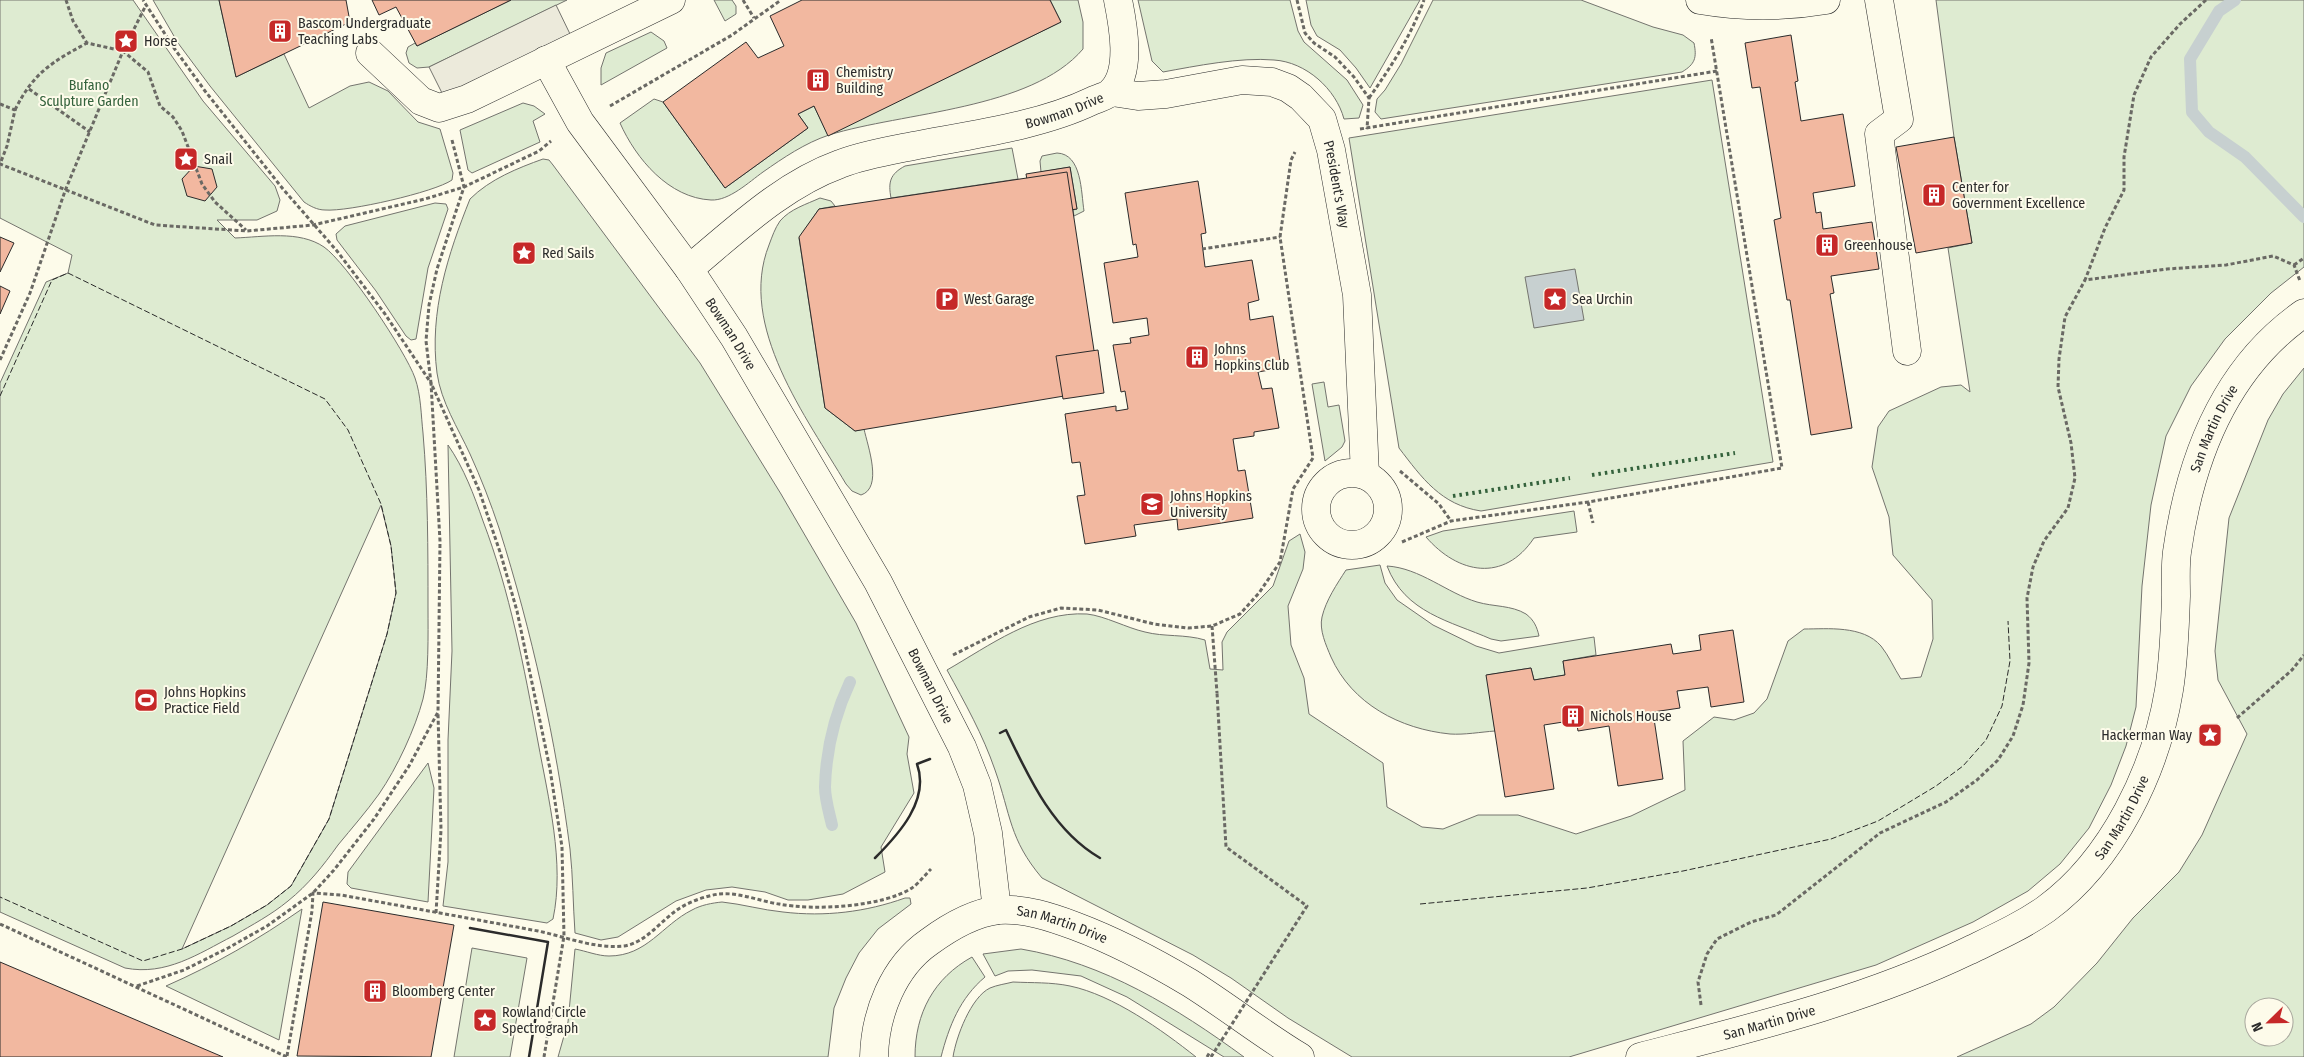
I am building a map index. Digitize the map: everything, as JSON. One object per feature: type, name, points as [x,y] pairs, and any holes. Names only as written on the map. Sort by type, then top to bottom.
[{"type":"street","points":[[370,52],[421,101],[439,108],[467,98],[671,0]]},
{"type":"street","name":"Bowman Drive","points":[[998,910],[988,833],[977,785],[962,747],[858,544],[749,361],[688,269],[758,213],[796,185],[817,173],[873,154],[1052,116],[1083,106],[1112,92],[1122,73],[1124,52],[1123,26],[1118,0]]},
{"type":"street","points":[[1700,0],[1753,5],[1803,4],[1826,0]]},
{"type":"street","points":[[1879,0],[1899,118],[1879,134],[1907,351]]},
{"type":"street","points":[[546,60],[580,122],[688,269]]},
{"type":"street","name":"President's Way","points":[[1112,92],[1138,96],[1166,94],[1242,80],[1272,82],[1288,88],[1302,97],[1322,120],[1331,150],[1357,295],[1365,475]]},
{"type":"street","name":"San Martin Drive","points":[[1640,1057],[1804,1014],[1931,969],[2018,927],[2047,908],[2072,887],[2117,829],[2133,800],[2158,743],[2169,691],[2174,644],[2177,553],[2192,477],[2214,419],[2237,379],[2268,342],[2304,313]]},
{"type":"street","name":"San Martin Drive","points":[[874,1057],[877,1024],[886,997],[901,971],[916,954],[941,934],[961,923],[998,910],[1044,914],[1134,951],[1192,984],[1267,1037],[1300,1057]]},
{"type":"path","points":[[66,0],[73,21],[86,44]]},
{"type":"path","points":[[143,0],[205,91],[366,288],[431,383],[479,490],[501,554],[517,611],[544,741],[562,847],[564,936],[544,1057]]},
{"type":"path","points":[[743,0],[754,18]]},
{"type":"path","points":[[607,108],[732,35],[781,0]]},
{"type":"path","points":[[1297,0],[1305,33],[1314,43],[1335,56],[1354,77],[1369,98]]},
{"type":"path","points":[[1367,129],[1369,98],[1416,23],[1424,0]]},
{"type":"path","points":[[1701,1009],[1698,982],[1707,954],[1717,939],[1751,922],[1776,915],[1880,833],[1946,802],[1977,780],[1998,760],[2013,736],[2023,705],[2029,662],[2028,598],[2033,567],[2044,540],[2068,508],[2075,478],[2071,443],[2058,386],[2059,359],[2065,317],[2085,280],[2124,190],[2124,157],[2134,95],[2151,58],[2180,24],[2206,0]]},
{"type":"path","points":[[0,360],[30,293],[65,191],[123,51],[146,5]]},
{"type":"path","points":[[1402,542],[1451,521],[1588,502],[1782,468],[1710,31]]},
{"type":"path","points":[[247,231],[215,202],[202,184],[182,132],[173,117],[160,106],[148,72],[123,51],[86,44],[52,63],[40,73],[15,110],[7,146],[0,164],[155,225],[247,231],[313,225],[389,208],[464,187],[539,151],[554,140]]},
{"type":"path","points":[[1352,130],[1717,71]]},
{"type":"path","points":[[29,89],[90,132]]},
{"type":"path","points":[[0,104],[15,110]]},
{"type":"path","points":[[436,913],[441,830],[438,712],[440,541],[431,383],[426,341],[429,305],[448,233],[464,187],[454,145]]},
{"type":"path","points":[[956,654],[1029,617],[1061,608],[1098,610],[1154,624],[1188,628],[1212,626],[1240,614],[1259,593],[1280,562],[1293,489],[1313,458],[1280,237],[1291,160],[1298,147]]},
{"type":"path","points":[[1202,249],[1280,237]]},
{"type":"path","points":[[2085,280],[2166,269],[2226,264],[2273,256],[2294,265],[2302,286]]},
{"type":"path","points":[[2294,265],[2304,258]]},
{"type":"path","points":[[1365,444],[1427,493],[1439,504],[1451,521]]},
{"type":"path","points":[[1588,502],[1593,523]]},
{"type":"path","points":[[1210,1057],[1307,906],[1226,847],[1212,626]]},
{"type":"path","points":[[2237,718],[2292,670],[2304,655]]},
{"type":"path","points":[[137,986],[184,970],[228,948],[267,926],[313,892],[334,870],[374,819],[409,766],[438,712]]},
{"type":"path","points":[[313,892],[341,895],[564,936],[600,945],[626,946],[645,937],[680,908],[695,901],[720,894],[746,896],[780,904],[838,907],[868,903],[899,895],[914,887],[931,869]]},
{"type":"path","points":[[0,924],[287,1056],[312,912],[313,892]]},
{"type":"path","points":[[1207,1057],[1210,1052]]},
{"type":"green space","name":"Johns Hopkins Practice Field","points":[[0,0],[133,0],[203,101],[275,186],[280,200],[277,211],[257,220],[217,220],[235,238],[292,236],[303,238],[324,247],[346,270],[388,329],[415,378],[418,391],[421,405],[427,499],[428,654],[423,699],[410,735],[399,760],[379,794],[321,868],[295,895],[282,906],[233,936],[181,962],[168,966],[140,970],[125,968],[0,912],[0,383],[46,282],[68,273],[72,255],[0,218]],"holes":[[[381,505],[391,546],[396,593],[387,634],[329,819],[291,886],[267,905],[231,926],[182,949]]]},
{"type":"green space","points":[[153,0],[219,0],[236,77],[284,54],[309,108],[350,86],[369,82],[388,91],[418,122],[440,129],[453,173],[452,180],[428,190],[352,208],[322,210],[316,209],[304,202],[210,86],[178,43]]},
{"type":"green space","points":[[511,0],[567,0],[429,67],[417,68],[409,63],[406,53],[408,47],[415,43],[417,46]]},
{"type":"green space","points":[[714,0],[732,0],[736,6],[736,14],[725,21]]},
{"type":"green space","points":[[1050,0],[1078,0],[1083,22],[1083,49],[1060,69],[1032,85],[999,97],[859,127],[820,138],[786,156],[745,186],[725,197],[711,200],[696,198],[668,184],[645,163],[635,150],[620,123],[654,99],[663,102],[725,188],[808,128],[798,114],[814,106],[828,135],[1061,22]]},
{"type":"green space","points":[[1138,0],[1290,0],[1298,31],[1304,42],[1347,80],[1363,105],[1359,118],[1344,119],[1334,97],[1318,79],[1297,66],[1286,62],[1261,59],[1233,61],[1163,72],[1152,61]]},
{"type":"green space","points":[[1306,0],[1420,0],[1370,88],[1340,50],[1317,36],[1311,25]]},
{"type":"green space","points":[[1433,0],[1581,0],[1653,27],[1683,35],[1694,43],[1695,57],[1690,66],[1682,72],[1381,119],[1375,112],[1377,99],[1385,90],[1401,64]]},
{"type":"green space","points":[[1936,0],[2304,0],[2304,267],[2271,293],[2225,339],[2191,386],[2166,436],[2151,505],[2142,586],[2136,707],[2126,746],[2111,785],[2089,828],[2060,864],[2028,891],[1973,922],[1876,965],[1569,1057],[1352,1057],[1288,1018],[1231,978],[1193,955],[1042,878],[1031,864],[1017,839],[985,744],[947,670],[996,641],[1031,624],[1049,618],[1087,614],[1145,632],[1205,640],[1210,669],[1223,670],[1222,642],[1227,632],[1273,586],[1289,541],[1300,534],[1305,552],[1303,569],[1288,606],[1291,645],[1304,678],[1309,714],[1383,763],[1387,807],[1422,827],[1443,829],[1478,815],[1518,815],[1576,834],[1631,816],[1685,790],[1683,741],[1714,717],[1734,720],[1754,713],[1767,699],[1788,641],[1804,629],[1834,629],[1865,634],[1881,646],[1901,679],[1921,677],[1933,639],[1932,600],[1893,555],[1889,517],[1872,467],[1878,427],[1889,411],[1941,387],[1961,385],[1970,392],[1948,248],[1972,243],[1954,137]]},
{"type":"green space","points":[[651,32],[664,41],[667,48],[601,85],[601,68],[606,53]]},
{"type":"green space","points":[[1712,80],[1773,462],[1481,511],[1455,503],[1425,480],[1399,448],[1349,138]]},
{"type":"green space","points":[[523,103],[534,106],[545,114],[533,121],[540,142],[472,173],[468,170],[460,130]]},
{"type":"green space","points":[[1012,148],[1018,179],[891,198],[891,179],[896,172],[905,166]]},
{"type":"green space","points":[[1057,153],[1065,155],[1071,160],[1079,175],[1084,211],[1074,216],[1073,210],[1077,209],[1070,167],[1041,172],[1040,161],[1042,156]]},
{"type":"green space","points":[[543,159],[549,160],[553,165],[700,363],[781,494],[856,623],[909,737],[907,754],[914,793],[881,847],[885,872],[843,894],[808,900],[788,900],[765,892],[732,887],[706,890],[676,901],[618,937],[601,940],[575,933],[571,859],[558,768],[542,687],[522,607],[499,528],[474,463],[450,415],[442,394],[437,373],[435,350],[438,306],[442,284],[454,241],[470,199],[495,180],[514,170]]},
{"type":"green space","points":[[820,198],[831,201],[835,206],[819,209],[799,238],[825,408],[855,431],[864,429],[873,476],[868,491],[861,495],[852,491],[846,484],[796,401],[769,339],[762,307],[762,276],[769,245],[780,221],[799,207]]},
{"type":"green space","points":[[435,203],[446,204],[448,209],[428,268],[416,339],[411,340],[406,336],[376,291],[337,240],[336,234],[345,226]]},
{"type":"green space","points":[[2304,368],[2304,1057],[1957,1057],[2031,1024],[2054,1007],[2097,963],[2133,918],[2179,872],[2202,835],[2247,734],[2218,680],[2215,651],[2229,518],[2268,420],[2283,394]]},
{"type":"green space","points":[[1324,382],[1328,407],[1339,405],[1345,441],[1342,447],[1325,461],[1312,384]]},
{"type":"green space","points":[[448,445],[468,482],[493,548],[509,602],[522,658],[554,830],[557,875],[556,898],[553,919],[547,923],[443,906],[448,862],[448,740],[452,651]]},
{"type":"green space","points":[[1574,511],[1577,532],[1534,538],[1522,552],[1509,562],[1495,567],[1481,568],[1466,565],[1452,559],[1439,550],[1426,537],[1443,531]]},
{"type":"green space","points":[[1380,565],[1385,583],[1397,600],[1433,625],[1476,646],[1499,653],[1594,637],[1596,655],[1563,661],[1565,675],[1534,680],[1531,668],[1487,675],[1495,731],[1450,734],[1431,731],[1396,720],[1365,701],[1351,688],[1340,674],[1331,657],[1321,627],[1326,604],[1346,570]]},
{"type":"green space","points":[[1387,566],[1411,571],[1477,602],[1520,611],[1533,621],[1539,636],[1501,641],[1491,639],[1445,620],[1417,605],[1405,595],[1395,582]]},
{"type":"green space","points":[[428,763],[434,788],[428,902],[351,888],[347,884],[348,872]]},
{"type":"green space","points":[[910,898],[911,904],[878,929],[859,953],[846,978],[834,1008],[828,1057],[558,1057],[568,1022],[575,949],[609,956],[622,955],[634,951],[654,939],[681,916],[707,904],[722,902],[775,911],[814,914],[860,910]]},
{"type":"green space","points":[[302,909],[279,1040],[166,986],[236,951]]},
{"type":"green space","points":[[472,948],[527,958],[510,1057],[454,1057]]},
{"type":"green space","points":[[1021,949],[1052,956],[1110,976],[1193,1021],[1244,1057],[1224,1057],[1127,997],[1081,976],[1032,970],[1008,971],[995,976],[983,954]]},
{"type":"green space","points":[[972,957],[985,977],[962,1003],[948,1034],[941,1057],[915,1057],[919,1026],[929,998],[947,975]]},
{"type":"green space","points":[[1013,982],[1049,983],[1070,986],[1103,997],[1153,1025],[1196,1057],[953,1057],[965,1018],[977,1000],[990,988]]},
{"type":"shaded area","points":[[556,5],[571,36],[444,97],[429,67]]},
{"type":"shaded area","points":[[1575,269],[1584,320],[1534,328],[1525,277]]},
{"type":"building","name":"Bascom Undergraduate Teaching Labs","points":[[219,0],[346,0],[350,22],[236,77]]},
{"type":"building","points":[[372,0],[511,0],[417,46],[396,7],[379,15]]},
{"type":"building","name":"Chemistry Building","points":[[802,0],[1050,0],[1061,22],[828,136],[814,106],[798,114],[808,128],[725,188],[663,102],[746,42],[758,58],[784,46],[770,16]]},
{"type":"building","name":"Greenhouse","points":[[1791,35],[1798,81],[1795,82],[1801,121],[1843,114],[1855,186],[1813,193],[1816,213],[1821,212],[1823,229],[1872,222],[1879,269],[1831,276],[1834,293],[1830,294],[1852,428],[1811,435],[1790,300],[1787,300],[1774,220],[1781,218],[1760,87],[1752,88],[1745,43]]},
{"type":"building","name":"Center for Government Excellence","points":[[1954,137],[1972,243],[1916,253],[1896,147]]},
{"type":"building","points":[[194,166],[212,169],[217,187],[205,201],[187,196],[182,179]]},
{"type":"building","points":[[1070,167],[1077,209],[1033,215],[1026,174]]},
{"type":"building","name":"West Garage","points":[[1067,172],[1100,390],[855,431],[825,408],[799,237],[819,209]]},
{"type":"building","name":"Johns Hopkins Club","points":[[1198,181],[1206,233],[1201,234],[1205,267],[1252,260],[1259,300],[1248,303],[1250,320],[1273,316],[1281,368],[1258,372],[1262,389],[1272,388],[1279,428],[1254,432],[1254,436],[1233,439],[1238,471],[1245,470],[1253,518],[1178,530],[1177,519],[1134,525],[1136,536],[1085,544],[1077,496],[1085,495],[1080,462],[1072,463],[1065,414],[1116,406],[1116,411],[1128,409],[1125,391],[1121,392],[1113,345],[1131,343],[1130,338],[1149,335],[1147,318],[1113,323],[1104,263],[1138,257],[1136,244],[1133,245],[1125,193]]},
{"type":"building","points":[[0,237],[14,243],[0,272]]},
{"type":"building","points":[[0,286],[10,291],[0,314]]},
{"type":"building","points":[[1098,350],[1104,393],[1063,399],[1056,356]]},
{"type":"building","name":"Nichols House","points":[[1733,630],[1744,702],[1711,707],[1708,687],[1677,691],[1680,708],[1653,712],[1663,779],[1618,786],[1609,726],[1578,731],[1576,720],[1544,725],[1554,789],[1505,797],[1486,675],[1531,668],[1534,680],[1565,675],[1563,661],[1671,644],[1673,654],[1701,650],[1699,635]]},
{"type":"building","name":"Bloomberg Center","points":[[323,902],[454,925],[431,1057],[297,1056]]},
{"type":"building","points":[[0,962],[223,1057],[0,1057]]},
{"type":"waterway","points":[[2235,0],[2219,11],[2190,59],[2192,112],[2209,132],[2245,157],[2304,217]]},
{"type":"waterway","points":[[832,825],[825,792],[827,759],[836,720],[850,682]]},
{"type":"hedge","points":[[1592,475],[1735,453]]},
{"type":"hedge","points":[[1453,496],[1570,478]]},
{"type":"fence","points":[[0,396],[52,280],[68,273],[325,399],[348,430],[381,504],[391,546],[396,593],[387,634],[329,819],[291,886],[267,905],[231,926],[182,949],[143,961],[0,897]]},
{"type":"fence","points":[[1420,904],[1587,888],[1683,871],[1831,839],[1878,821],[1936,786],[1963,766],[1986,740],[2002,706],[2010,661],[2008,621]]},
{"type":"wall","points":[[1000,733],[1006,730],[1033,784],[1056,818],[1083,847],[1100,858]]},
{"type":"wall","points":[[875,858],[894,838],[910,816],[919,791],[920,777],[917,764],[930,759]]},
{"type":"wall","points":[[470,928],[548,942],[529,1057]]},
{"type":"place","name":"Bascom Undergraduate Teaching Labs","points":[[280,31]]},
{"type":"place","name":"Horse","points":[[126,41]]},
{"type":"place","name":"Chemistry Building","points":[[818,80]]},
{"type":"place","name":"Snail","points":[[186,159]]},
{"type":"place","name":"Center for Government Excellence","points":[[1934,195]]},
{"type":"place","name":"Greenhouse","points":[[1827,245]]},
{"type":"place","name":"Red Sails","points":[[524,253]]},
{"type":"place","name":"West Garage","points":[[947,299]]},
{"type":"place","name":"Sea Urchin","points":[[1555,299]]},
{"type":"place","name":"Johns Hopkins Club","points":[[1197,357]]},
{"type":"place","name":"Johns Hopkins University","points":[[1152,504]]},
{"type":"place","name":"Johns Hopkins Practice Field","points":[[146,700]]},
{"type":"place","name":"Nichols House","points":[[1573,716]]},
{"type":"place","name":"Hackerman Way","points":[[2210,735]]},
{"type":"place","name":"Bloomberg Center","points":[[375,991]]},
{"type":"place","name":"Rowland Circle Spectrograph","points":[[485,1020]]},
{"type":"park label","name":"Bufano Sculpture Garden","points":[[89,94]]}]
